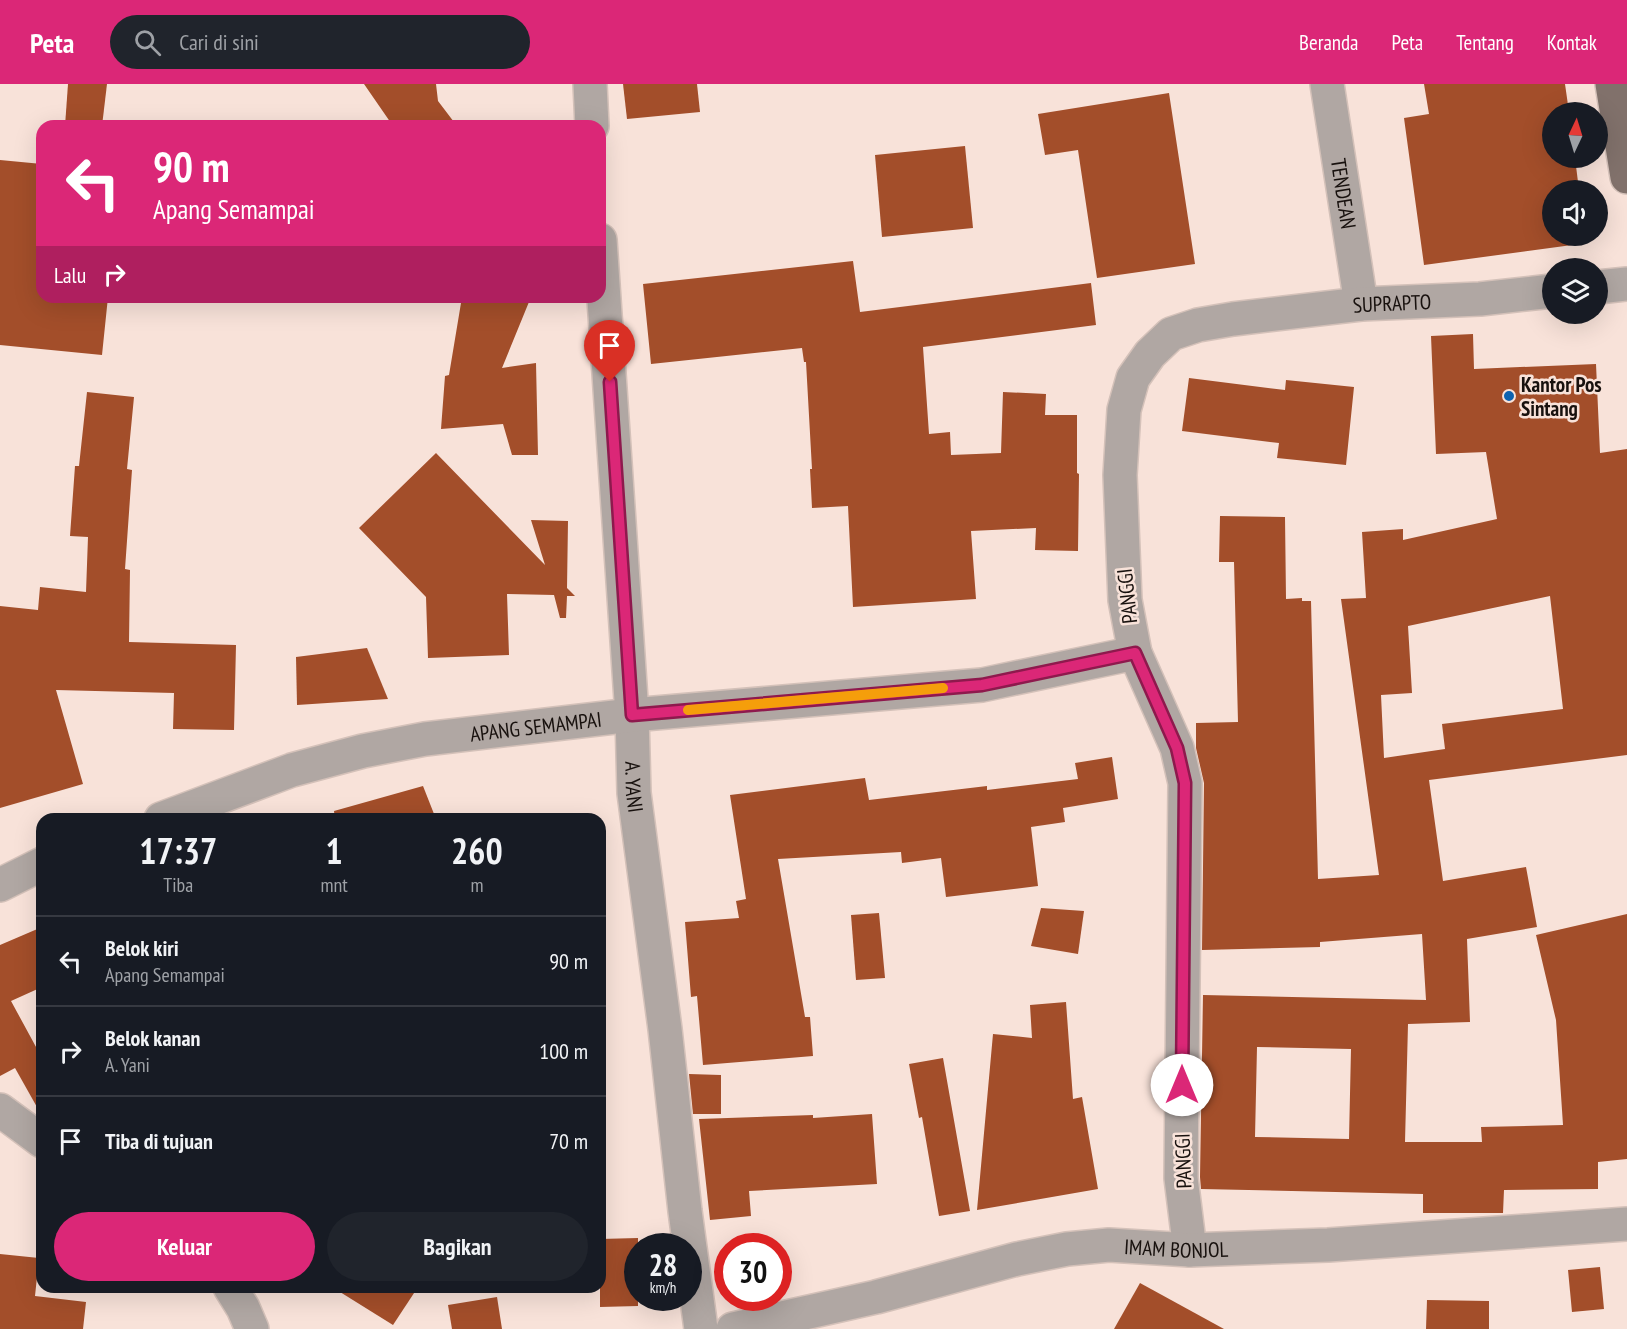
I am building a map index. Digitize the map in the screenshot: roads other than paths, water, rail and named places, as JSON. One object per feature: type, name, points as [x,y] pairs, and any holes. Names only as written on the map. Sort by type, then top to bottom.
[{"type":"main road","points":[[1612,84],[1627,177]]},
{"type":"street","points":[[590,84],[592,120]]},
{"type":"street","name":"TENDEAN","points":[[1327,84],[1361,304]]},
{"type":"street","points":[[1608,286],[1627,284]]},
{"type":"street","name":"SUPRAPTO","points":[[1233,319],[1361,304],[1480,299],[1542,292]]},
{"type":"street","name":"A. YANI","points":[[604,303],[632,715],[634,794],[665,1029],[700,1329]]},
{"type":"street","name":"PANGGI","points":[[1190,1250],[1181,1178],[1185,783],[1177,748],[1135,653],[1125,600],[1120,475],[1124,410],[1133,378],[1150,354],[1171,334],[1198,325],[1233,319]]},
{"type":"street","name":"APANG SEMAMPAI","points":[[178,813],[292,770],[425,739],[632,715],[982,685],[1135,653]]},
{"type":"street","points":[[0,885],[36,867]]},
{"type":"street","points":[[0,1110],[36,1137]]},
{"type":"street","name":"IMAM BONJOL","points":[[734,1329],[876,1297],[1017,1259],[1109,1245],[1190,1250],[1328,1245],[1627,1224]]},
{"type":"street","points":[[234,1293],[252,1329]]},
{"type":"place","name":"Kantor Pos Sintang","points":[[1509,396]]}]
